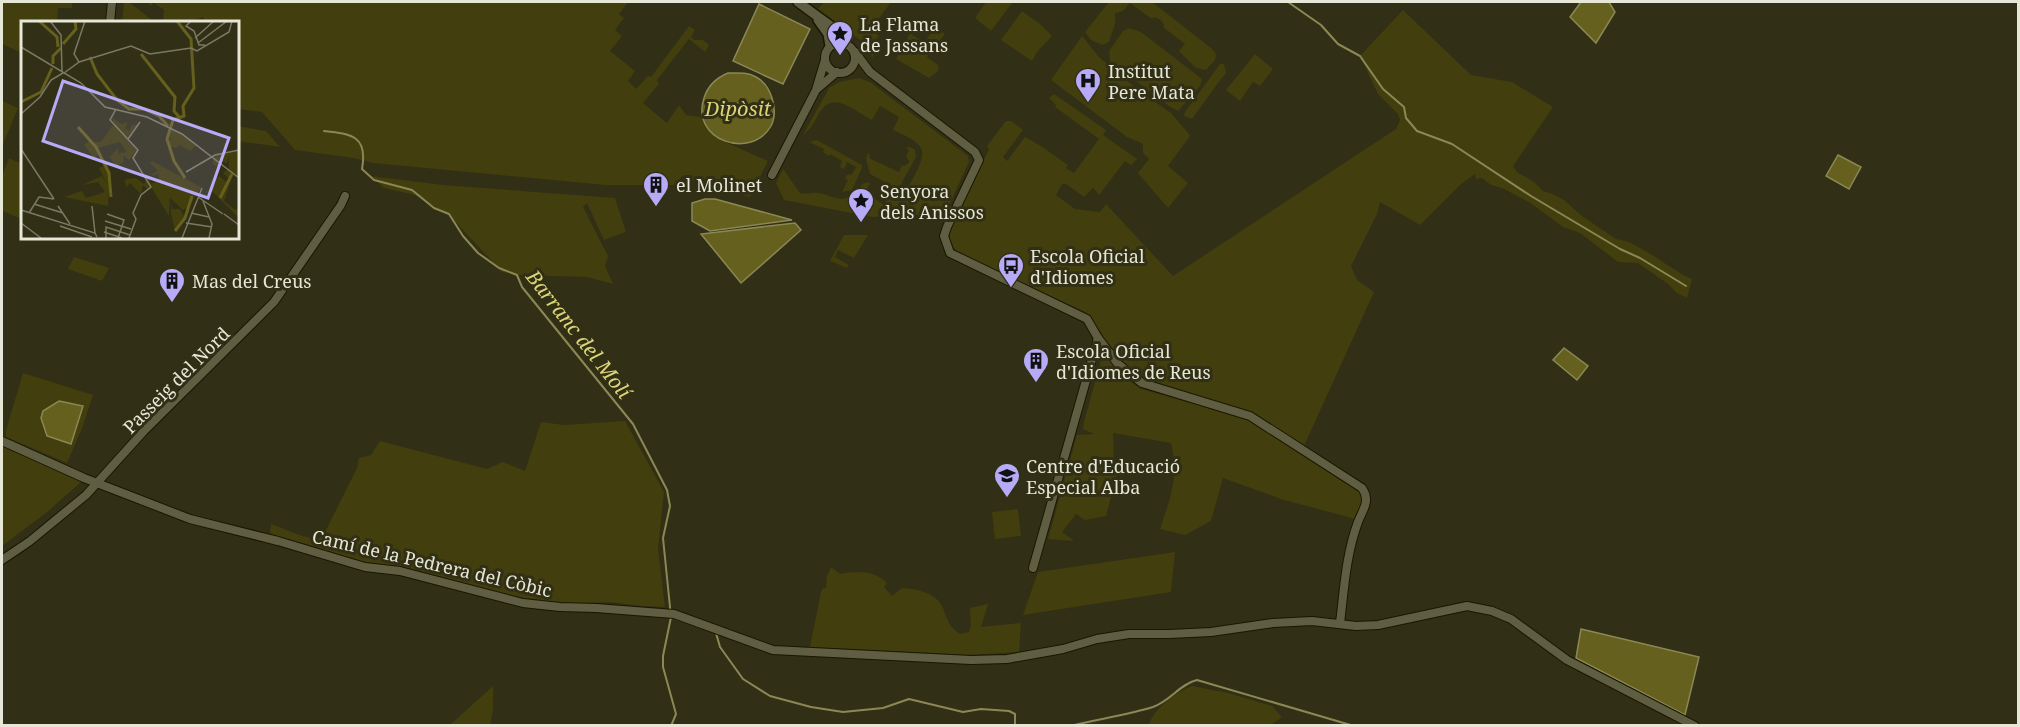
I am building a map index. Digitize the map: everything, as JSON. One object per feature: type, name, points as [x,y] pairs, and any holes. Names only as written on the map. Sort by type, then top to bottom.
[{"type":"street","points":[[110,21],[112,2]]},
{"type":"street","points":[[798,2],[832,27],[842,42],[850,46],[870,72],[975,152],[979,160],[944,236],[950,253],[1087,319],[1118,364],[1142,383],[1250,416],[1362,488],[1367,494],[1367,503],[1353,538],[1340,623]]},
{"type":"street","points":[[814,13],[828,34],[830,46]]},
{"type":"street","points":[[772,175],[816,90],[825,54],[830,46],[842,42]]},
{"type":"street","points":[[849,70],[855,62],[855,52]]},
{"type":"street","points":[[825,60],[828,67],[837,72]]},
{"type":"street","points":[[816,90],[837,72],[849,70],[870,72]]},
{"type":"street","name":"Passeig del Nord","points":[[2,560],[30,541],[86,495],[143,432],[274,302],[345,196]]},
{"type":"street","points":[[1034,568],[1098,338]]},
{"type":"street","name":"Camí de la Pedrera del Còbic","points":[[2,441],[97,483],[190,519],[278,541],[365,567],[400,571],[523,603],[674,614],[773,650],[971,660],[1007,659],[1129,634],[1211,632],[1273,623],[1312,621],[1356,626],[1378,625],[1467,606],[1492,611],[1511,619],[1567,660],[1695,726]]},
{"type":"shaded area","points":[[2,2],[72,2],[72,8],[58,8],[57,21],[21,21],[21,53],[2,44]]},
{"type":"shaded area","points":[[124,2],[129,2],[152,20],[152,21],[122,21]]},
{"type":"shaded area","points":[[153,2],[628,2],[619,14],[624,18],[615,30],[622,36],[610,51],[635,71],[628,81],[636,89],[648,76],[651,77],[689,26],[695,30],[691,37],[694,40],[703,40],[709,45],[705,52],[689,39],[657,80],[659,84],[643,103],[667,123],[679,105],[686,115],[701,117],[709,131],[721,140],[768,161],[750,197],[704,186],[682,176],[676,185],[605,185],[373,163],[354,158],[295,150],[262,112],[238,109],[238,21],[203,21],[204,17],[190,21],[163,21],[164,10]]},
{"type":"shaded area","points":[[824,2],[891,2],[871,29],[879,36],[872,46],[877,50],[872,58],[867,45],[818,9]]},
{"type":"shaded area","points":[[986,2],[1012,3],[991,31],[975,18]]},
{"type":"shaded area","points":[[1109,2],[1152,2],[1211,48],[1216,54],[1215,60],[1206,70],[1196,68],[1179,51],[1185,44],[1163,27],[1161,20],[1154,17],[1152,19],[1130,3],[1123,11],[1115,13],[1115,24],[1109,42],[1102,45],[1091,40],[1085,32]]},
{"type":"shaded area","points":[[1403,10],[1471,75],[1512,82],[1553,107],[1513,166],[1517,172],[1534,182],[1543,191],[1564,200],[1582,216],[1616,239],[1629,242],[1692,279],[1687,298],[1638,263],[1618,262],[1580,233],[1563,227],[1529,202],[1491,185],[1482,178],[1476,179],[1475,174],[1460,185],[1420,225],[1380,202],[1377,214],[1351,266],[1357,280],[1374,292],[1304,446],[1241,409],[1172,390],[1145,379],[1125,366],[1085,312],[962,255],[953,246],[949,233],[989,149],[987,146],[1006,121],[1011,121],[1023,130],[1003,157],[1007,161],[1025,137],[1068,165],[1066,168],[1074,173],[1099,139],[1055,107],[1056,105],[1049,98],[1054,94],[1106,130],[1103,135],[1137,159],[1131,165],[1125,161],[1099,195],[1093,188],[1084,197],[1066,184],[1062,184],[1056,195],[1075,209],[1100,212],[1106,204],[1173,276],[1396,129],[1400,120],[1398,114],[1378,94],[1360,56]]},
{"type":"shaded area","points":[[1022,11],[1052,36],[1032,61],[1001,40]]},
{"type":"shaded area","points":[[935,27],[945,34],[940,40],[946,45],[940,54],[932,48],[927,57],[939,66],[938,71],[929,78],[896,59],[910,33],[924,43]]},
{"type":"shaded area","points":[[1129,28],[1141,32],[1202,79],[1200,86],[1178,111],[1110,61],[1109,51],[1123,31]]},
{"type":"shaded area","points":[[1082,36],[1099,57],[1138,90],[1171,113],[1190,136],[1168,166],[1188,183],[1168,208],[1138,173],[1149,159],[1143,153],[1143,144],[1127,137],[1051,80]]},
{"type":"shaded area","points":[[1255,54],[1273,69],[1260,86],[1253,82],[1240,101],[1226,90]]},
{"type":"shaded area","points":[[1220,64],[1224,64],[1226,73],[1192,119],[1184,116],[1185,112]]},
{"type":"shaded area","points":[[859,78],[870,82],[968,156],[969,162],[945,214],[872,217],[784,200],[776,183],[783,169],[800,193],[819,193],[842,199],[854,194],[868,182],[870,183],[865,193],[883,204],[891,193],[901,193],[910,183],[920,164],[921,148],[912,140],[893,130],[899,117],[880,106],[872,120],[842,104],[835,102],[829,104],[823,108],[803,135],[829,88],[839,82]]},
{"type":"shaded area","points":[[2,101],[18,108],[2,147]]},
{"type":"shaded area","points":[[238,126],[266,131],[280,147],[238,141]]},
{"type":"shaded area","points":[[817,140],[862,165],[852,190],[842,192],[848,180],[845,179],[847,175],[852,174],[856,167],[847,162],[844,169],[840,167],[842,161],[830,154],[829,156],[823,152],[824,149],[809,142]]},
{"type":"shaded area","points":[[908,146],[915,150],[916,157],[900,186],[894,187],[870,174],[866,159],[868,153],[869,158],[899,172],[902,165],[910,162],[906,157]]},
{"type":"shaded area","points":[[9,158],[21,164],[21,219],[2,211],[2,176]]},
{"type":"shaded area","points":[[371,176],[443,185],[615,198],[626,232],[604,240],[587,203],[583,207],[608,256],[605,266],[613,284],[587,277],[517,275],[502,272],[450,216],[415,195],[384,188]]},
{"type":"shaded area","points":[[844,235],[868,235],[854,258],[838,250],[835,257],[849,265],[847,268],[830,261]]},
{"type":"shaded area","points":[[74,257],[109,268],[102,281],[68,269]]},
{"type":"shaded area","points":[[1103,353],[1141,389],[1250,419],[1358,488],[1365,500],[1357,517],[1355,519],[1284,500],[1223,478],[1211,521],[1185,535],[1160,529],[1174,477],[1171,443],[1113,433],[1114,462],[1119,467],[1106,516],[1085,520],[1076,514],[1062,532],[1074,541],[1048,539],[1077,435],[1094,434],[1083,429]]},
{"type":"shaded area","points":[[23,373],[93,395],[67,463],[6,437]]},
{"type":"shaded area","points":[[625,421],[664,492],[658,549],[665,607],[611,602],[561,604],[500,594],[412,569],[363,562],[270,533],[271,524],[302,536],[318,539],[324,534],[357,468],[359,458],[371,455],[380,441],[487,469],[503,462],[525,471],[541,422],[564,425]]},
{"type":"shaded area","points":[[2,446],[44,461],[82,481],[47,512],[2,546]]},
{"type":"shaded area","points":[[1018,509],[1021,536],[995,539],[992,512]]},
{"type":"shaded area","points":[[1175,552],[1171,592],[1023,615],[1038,572]]},
{"type":"shaded area","points":[[831,567],[840,574],[859,572],[876,576],[887,583],[884,587],[892,596],[902,588],[930,594],[939,601],[950,625],[960,634],[969,632],[970,608],[988,604],[981,627],[1021,623],[1019,652],[969,655],[810,647],[821,592],[823,588],[826,588],[827,576]]},
{"type":"shaded area","points":[[493,686],[493,711],[490,725],[450,725]]},
{"type":"shaded area","points":[[1192,686],[1228,693],[1272,706],[1282,717],[1271,725],[1148,725],[1166,701]]},
{"type":"water","points":[[1581,2],[1609,2],[1615,12],[1596,43],[1570,17]]},
{"type":"water","name":"Dipòsit","points":[[759,4],[810,29],[783,84],[733,61]]},
{"type":"water","name":"Dipòsit","points":[[728,73],[756,77],[766,86],[772,98],[774,113],[771,126],[762,137],[737,144],[714,135],[706,125],[702,113],[706,93],[713,82]]},
{"type":"water","points":[[1838,155],[1861,167],[1849,189],[1826,176]]},
{"type":"water","points":[[715,199],[792,220],[710,231],[692,221],[692,203]]},
{"type":"water","points":[[795,223],[801,230],[741,283],[701,234]]},
{"type":"water","points":[[1564,348],[1588,366],[1577,380],[1553,360]]},
{"type":"water","points":[[59,401],[83,406],[71,444],[47,436],[41,418],[43,411]]},
{"type":"water","points":[[1581,629],[1699,657],[1685,715],[1576,658]]},
{"type":"waterway","points":[[1288,2],[1321,25],[1338,44],[1360,56],[1383,89],[1404,107],[1406,118],[1417,131],[1452,144],[1531,196],[1686,286]]},
{"type":"waterway","name":"Barranc del Molí","points":[[324,131],[356,139],[363,150],[362,169],[374,180],[412,190],[434,208],[449,214],[463,236],[478,253],[499,268],[517,275],[522,287],[633,424],[667,490],[670,506],[663,538],[671,617],[663,667],[676,714],[671,726]]},
{"type":"waterway","points":[[671,617],[716,633],[720,647],[743,679],[770,696],[811,707],[843,712],[883,708],[909,699],[963,712],[981,709],[1009,711],[1015,714],[1015,726]]},
{"type":"waterway","points":[[1070,726],[1153,707],[1165,701],[1185,685],[1197,680],[1354,726]]},
{"type":"place","name":"La Flama de Jassans","points":[[840,57]]},
{"type":"place","name":"Institut Pere Mata","points":[[1088,104]]},
{"type":"place","name":"el Molinet","points":[[656,208]]},
{"type":"place","name":"Senyora dels Anissos","points":[[861,224]]},
{"type":"place","name":"Escola Oficial d'Idiomes","points":[[1011,289]]},
{"type":"place","name":"Mas del Creus","points":[[172,304]]},
{"type":"place","name":"Escola Oficial d'Idiomes de Reus","points":[[1036,384]]},
{"type":"place","name":"Centre d'Educació Especial Alba","points":[[1007,499]]}]
